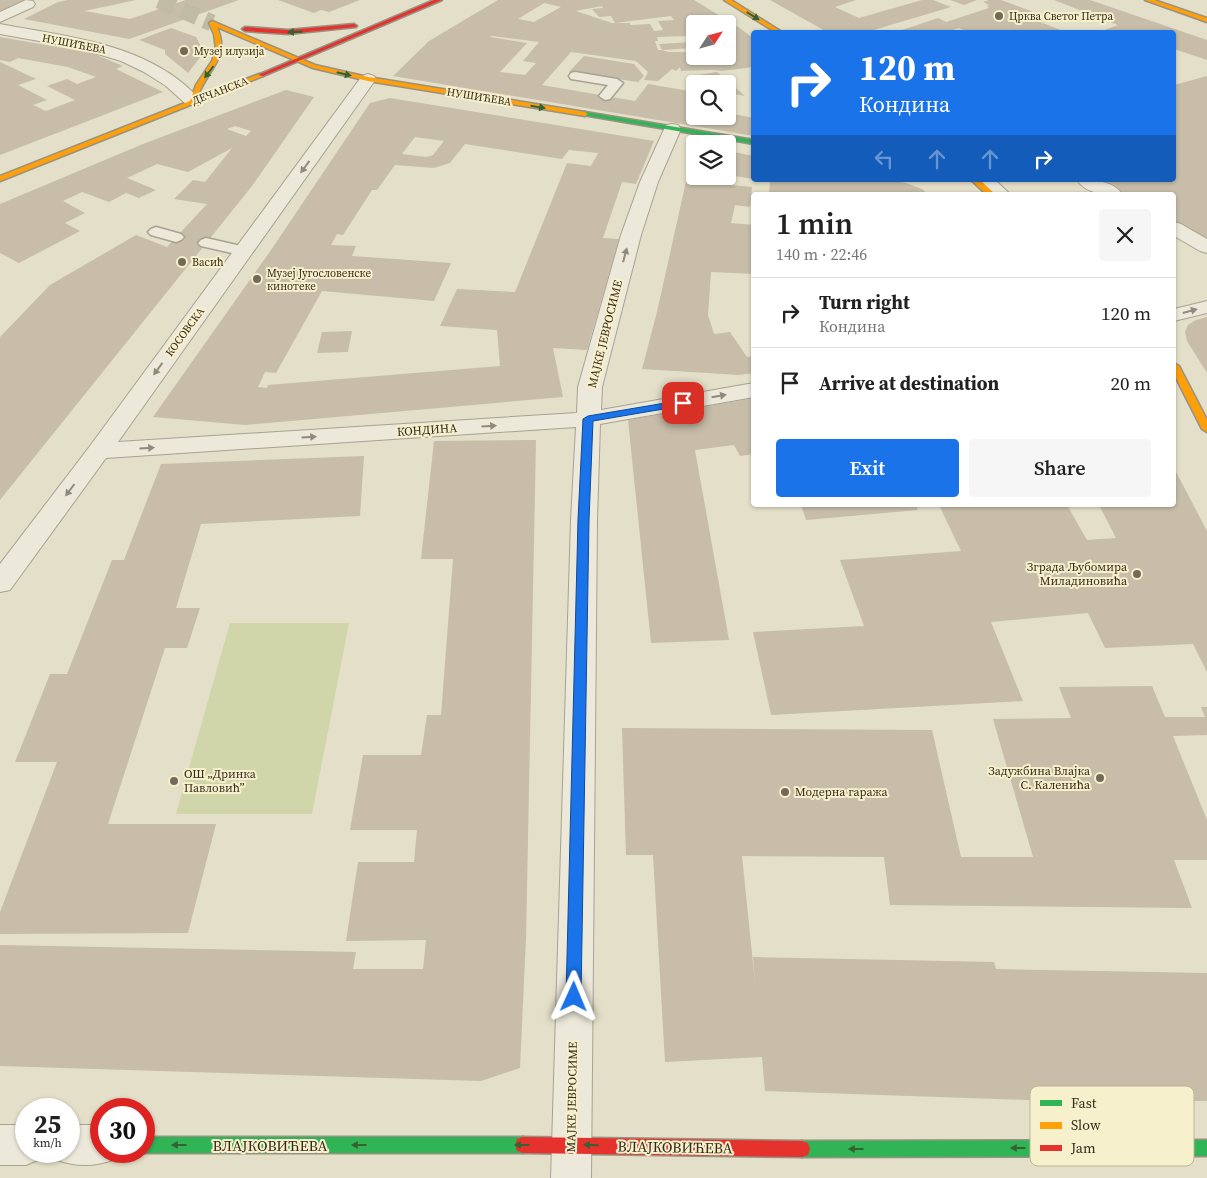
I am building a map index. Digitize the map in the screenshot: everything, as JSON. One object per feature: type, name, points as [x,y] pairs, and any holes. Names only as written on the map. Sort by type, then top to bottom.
[{"type":"main road","name":"ДЕЧАНСКА","points":[[0,179],[297,60],[439,0]]},
{"type":"main road","points":[[727,0],[776,30]]},
{"type":"main road","points":[[1148,0],[1207,20]]},
{"type":"main road","points":[[212,23],[249,30],[288,32],[350,27],[395,19]]},
{"type":"main road","points":[[193,101],[200,83],[214,65],[219,54],[220,40],[212,23]]},
{"type":"main road","name":"НУШИЋЕВА","points":[[212,23],[297,60],[324,69],[368,79],[591,112],[672,129],[751,142]]},
{"type":"main road","points":[[977,182],[989,192]]},
{"type":"main road","points":[[1176,370],[1207,429]]},
{"type":"main road","name":"ВЛАЈКОВИЋЕВА","points":[[155,1145],[571,1161],[779,1149],[1030,1148]]},
{"type":"main road","name":"ВЛАЈКОВИЋЕВА","points":[[1194,1148],[1207,1148]]},
{"type":"street","points":[[0,18],[28,4]]},
{"type":"street","name":"НУШИЋЕВА","points":[[0,29],[98,47],[121,54],[178,86],[193,101]]},
{"type":"street","name":"КОСОВСКА","points":[[0,583],[99,451],[368,79]]},
{"type":"street","name":"МАЈКЕ ЈЕВРОСИМЕ","points":[[571,1161],[583,530],[590,387],[630,235],[649,182],[672,129]]},
{"type":"street","points":[[986,182],[998,192]]},
{"type":"street","points":[[1090,182],[1108,192]]},
{"type":"street","points":[[1176,229],[1207,247]]},
{"type":"street","points":[[1176,296],[1207,289]]},
{"type":"street","points":[[1176,314],[1207,306]]},
{"type":"street","name":"КОНДИНА","points":[[99,451],[588,419],[751,391]]},
{"type":"street","points":[[0,1145],[15,1145]]},
{"type":"lane","points":[[574,76],[617,83],[605,96]]},
{"type":"lane","points":[[156,232],[176,237]]},
{"type":"lane","points":[[206,243],[244,251]]},
{"type":"green space","points":[[230,623],[349,623],[312,814],[176,814]]},
{"type":"building","points":[[0,0],[29,0],[0,13]]},
{"type":"building","points":[[68,0],[136,0],[84,11],[130,19],[186,0],[239,0],[129,39],[24,19],[58,2]]},
{"type":"building","points":[[278,0],[360,0],[329,12],[321,10],[314,13]]},
{"type":"building","points":[[498,0],[694,0],[719,15],[686,15],[686,36],[657,37],[658,41],[655,41],[658,50],[686,52],[686,65],[736,65],[737,26],[751,37],[751,67],[722,71],[681,71],[680,67],[676,71],[672,69],[658,81],[644,80],[648,72],[636,61],[571,52],[542,85],[635,101],[648,84],[686,90],[686,125],[393,76],[429,41]],"holes":[[[544,3],[561,7],[534,22],[518,19]],[[602,6],[603,8],[592,9],[599,17],[611,16],[615,23],[576,11]],[[671,16],[674,20],[658,21],[663,30],[654,31],[650,24],[630,25],[630,23],[615,23]],[[490,37],[539,42],[523,61],[536,63],[525,75],[500,72],[527,43]]]},
{"type":"building","points":[[770,0],[856,0],[835,7],[859,18],[922,0],[933,0],[951,7],[874,30],[823,30]]},
{"type":"building","points":[[950,0],[977,0],[964,5]]},
{"type":"building","name":"Црква Светог Петра","points":[[1001,0],[1031,11],[1035,15],[1026,20],[1035,20],[1061,30],[964,30],[959,28],[952,30],[902,30],[938,18],[946,22],[989,8],[987,6],[989,5],[983,2]]},
{"type":"building","points":[[1054,0],[1090,0],[1207,40],[1207,60],[1176,50],[1176,30],[1104,30],[1118,25]]},
{"type":"building","name":"Музеј илузија","points":[[171,28],[196,37],[204,52],[188,73],[165,54],[165,50],[139,40]]},
{"type":"building","points":[[0,37],[92,53],[123,66],[116,69],[163,92],[0,155],[0,62],[36,79],[18,85],[47,100],[33,105],[46,111],[75,100],[47,86],[67,79],[77,84],[96,77],[68,67],[18,58],[10,62],[0,60]]},
{"type":"building","points":[[686,42],[686,48],[662,50],[659,44]]},
{"type":"building","points":[[584,56],[634,64],[644,76],[638,82],[569,72]]},
{"type":"building","points":[[717,72],[720,75],[698,75]]},
{"type":"building","points":[[1207,76],[1207,247],[1176,229],[1176,192],[1108,192],[1090,182],[1176,182],[1176,84]]},
{"type":"building","points":[[736,88],[745,96],[736,94]]},
{"type":"building","points":[[286,90],[314,97],[252,186],[0,500],[0,337],[50,285],[136,235],[167,247],[207,204],[174,199],[193,180],[205,182],[232,148],[188,172],[157,164],[127,178],[156,190],[139,198],[126,193],[109,202],[82,192],[63,201],[85,213],[65,223],[80,231],[19,263],[0,253],[0,204],[143,144]],"holes":[[[235,126],[251,131],[246,136],[227,129]]]},
{"type":"building","points":[[390,98],[654,141],[636,184],[622,182],[603,238],[619,239],[587,350],[553,348],[563,397],[245,425],[153,417],[271,250],[370,103]],"holes":[[[415,137],[444,141],[433,155],[426,157],[402,154]],[[465,144],[562,159],[569,150],[598,153],[591,166],[567,163],[515,292],[457,289],[440,326],[497,330],[500,366],[268,385],[267,388],[258,387],[265,372],[276,373],[322,291],[434,301],[451,263],[352,256],[356,246],[331,245],[337,234],[343,235],[372,190],[377,190],[395,165],[434,168],[450,163]]]},
{"type":"building","points":[[736,115],[751,117],[751,136],[688,125],[736,125]]},
{"type":"building","points":[[736,153],[751,155],[751,179],[736,176]]},
{"type":"building","points":[[686,182],[686,185],[752,187],[750,207],[735,205],[731,223],[751,225],[751,274],[711,272],[708,315],[714,334],[730,332],[747,357],[751,356],[751,373],[739,375],[642,369],[657,312]]},
{"type":"building","points":[[770,182],[900,182],[926,192],[769,192]]},
{"type":"building","points":[[1207,317],[1207,373],[1187,341],[1185,332],[1188,325],[1196,320]]},
{"type":"building","points":[[352,331],[348,352],[317,353],[322,332]]},
{"type":"building","points":[[751,399],[751,454],[740,456],[734,445],[695,450],[729,640],[651,643],[628,420]]},
{"type":"building","points":[[536,440],[526,938],[520,1068],[481,1081],[0,1066],[0,945],[356,952],[353,969],[423,969],[426,940],[346,941],[358,862],[414,862],[417,830],[350,830],[363,755],[421,755],[427,715],[441,715],[453,559],[421,559],[434,441]]},
{"type":"building","points":[[364,456],[360,516],[201,524],[176,608],[200,608],[187,648],[165,648],[108,824],[216,824],[188,933],[0,934],[0,912],[57,762],[15,762],[50,674],[67,674],[112,560],[124,560],[161,464]]},
{"type":"building","points":[[1176,472],[1207,531],[1207,672],[1193,644],[1105,648],[1088,613],[991,622],[1023,701],[771,715],[753,632],[864,626],[840,560],[961,551],[940,507],[1068,507],[1087,540],[1116,538],[1100,507],[1176,507]]},
{"type":"building","points":[[802,507],[917,507],[918,510],[806,520]]},
{"type":"building","points":[[1152,686],[1165,717],[1205,717],[1201,707],[1207,707],[1207,735],[1173,736],[1207,820],[1207,860],[1174,860],[1192,908],[890,905],[884,857],[742,856],[755,983],[753,957],[994,962],[996,969],[1207,973],[1207,1101],[1194,1101],[1194,1086],[1030,1086],[1030,1100],[765,1091],[762,1057],[665,1062],[653,855],[626,855],[622,728],[932,730],[961,857],[1033,857],[993,719],[1071,718],[1059,687]]},
{"type":"tunnel","points":[[159,0],[212,23]]},
{"type":"traffic: fast","points":[[585,114],[751,142]]},
{"type":"traffic: fast","points":[[155,1145],[523,1145]]},
{"type":"traffic: fast","points":[[802,1149],[1030,1148]]},
{"type":"traffic: fast","points":[[1194,1148],[1207,1148]]},
{"type":"traffic: slow","points":[[727,0],[776,30]]},
{"type":"traffic: slow","points":[[1148,0],[1207,20]]},
{"type":"traffic: slow","points":[[212,23],[313,66],[368,79],[585,114]]},
{"type":"traffic: slow","points":[[193,101],[199,85],[218,55],[219,42],[212,23]]},
{"type":"traffic: slow","points":[[0,179],[261,75]]},
{"type":"traffic: slow","points":[[977,182],[989,192]]},
{"type":"traffic: slow","points":[[1176,370],[1207,429]]},
{"type":"traffic: jam","points":[[261,75],[439,0]]},
{"type":"traffic: jam","points":[[245,29],[288,32],[354,26]]},
{"type":"traffic: jam","points":[[523,1145],[802,1149]]},
{"type":"place","name":"Црква Светог Петра","points":[[999,16]]},
{"type":"place","name":"Музеј илузија","points":[[184,51]]},
{"type":"place","name":"Васић","points":[[182,262]]},
{"type":"place","name":"Музеј Југословенске кинотеке","points":[[257,279]]},
{"type":"place","name":"Зграда Љубомира Миладиновића","points":[[1137,574]]},
{"type":"place","name":"Задужбина Влајка С. Каленића","points":[[1100,778]]},
{"type":"place","name":"ОШ „Дринка Павловић”","points":[[174,781]]},
{"type":"place","name":"Модерна гаража","points":[[785,792]]},
{"type":"route","points":[[574,997],[584,520],[588,419],[683,403]]}]
